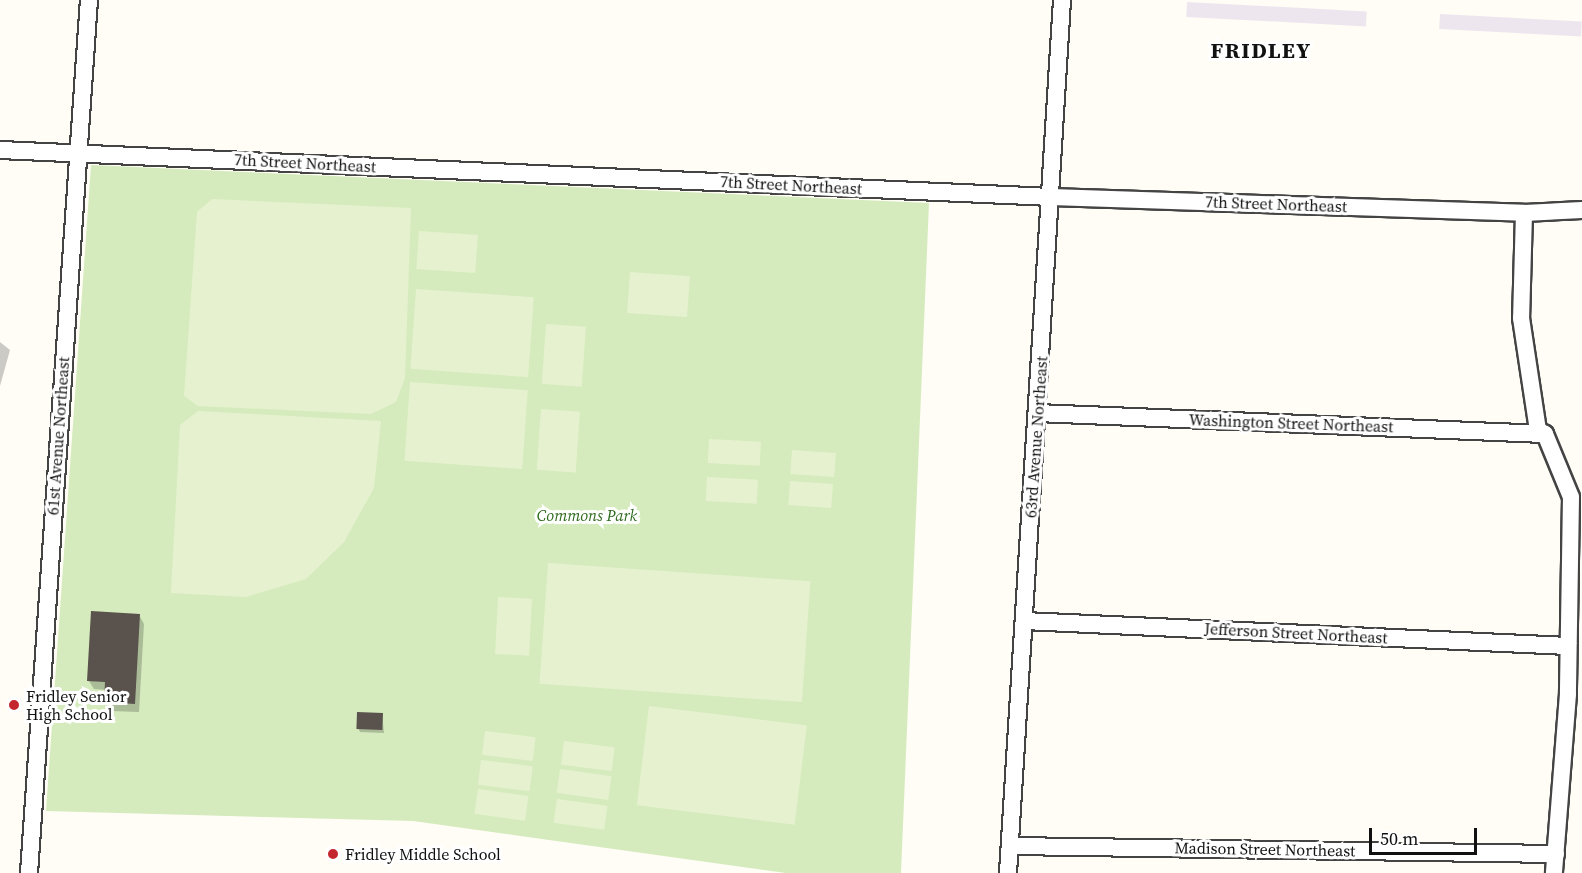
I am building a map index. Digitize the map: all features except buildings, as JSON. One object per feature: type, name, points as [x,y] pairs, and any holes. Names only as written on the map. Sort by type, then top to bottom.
[{"type":"street","name":"61st Avenue Northeast","points":[[29,873],[89,0]]},
{"type":"street","name":"63rd Avenue Northeast","points":[[1008,873],[1052,197],[1062,0]]},
{"type":"street","name":"7th Street Northeast","points":[[0,150],[1052,197],[1524,213],[1582,210]]},
{"type":"street","points":[[1524,213],[1521,318],[1538,430],[1545,434],[1572,497],[1569,646],[1554,873]]},
{"type":"street","name":"Washington Street Northeast","points":[[1037,413],[1545,434]]},
{"type":"street","name":"Jefferson Street Northeast","points":[[1024,621],[1569,646]]},
{"type":"street","name":"Madison Street Northeast","points":[[1010,846],[1556,854]]},
{"type":"shaded area","points":[[1187,2],[1367,11],[1366,26],[1186,17]]},
{"type":"shaded area","points":[[1440,14],[1582,21],[1581,36],[1439,29]]},
{"type":"green space","name":"Commons Park","points":[[91,165],[929,203],[901,873],[786,873],[413,821],[46,811]]},
{"type":"green space","points":[[212,199],[411,208],[405,378],[396,402],[371,414],[198,406],[184,396],[197,212]]},
{"type":"green space","points":[[419,231],[478,235],[475,273],[416,269]]},
{"type":"green space","points":[[630,272],[690,276],[687,317],[627,313]]},
{"type":"green space","points":[[416,289],[534,297],[528,377],[410,369]]},
{"type":"green space","points":[[546,324],[586,327],[582,387],[542,384]]},
{"type":"green space","points":[[410,382],[528,390],[522,469],[404,461]]},
{"type":"green space","points":[[541,409],[580,412],[576,473],[537,470]]},
{"type":"green space","points":[[198,411],[381,421],[374,488],[344,542],[306,579],[246,597],[171,593],[180,425]]},
{"type":"green space","points":[[709,439],[761,442],[760,466],[708,463]]},
{"type":"green space","points":[[792,450],[836,453],[834,477],[790,474]]},
{"type":"green space","points":[[707,477],[758,480],[757,504],[706,501]]},
{"type":"green space","points":[[790,481],[833,484],[831,508],[788,505]]},
{"type":"green space","points":[[548,563],[810,581],[802,702],[540,684]]},
{"type":"green space","points":[[498,597],[532,599],[529,656],[495,654]]},
{"type":"green space","points":[[649,706],[807,725],[795,825],[637,805]]},
{"type":"green space","points":[[485,731],[536,737],[533,761],[482,755]]},
{"type":"green space","points":[[564,741],[615,747],[612,771],[561,765]]},
{"type":"green space","points":[[481,760],[533,766],[530,791],[478,785]]},
{"type":"green space","points":[[560,769],[611,776],[608,800],[557,793]]},
{"type":"green space","points":[[478,789],[529,796],[525,821],[475,814]]},
{"type":"green space","points":[[557,799],[608,806],[604,830],[554,823]]},
{"type":"place","name":"Fridley Senior High School","points":[[14,705]]},
{"type":"place","name":"Fridley Middle School","points":[[333,854]]},
{"type":"district","name":"FRIDLEY","points":[[1261,51]]}]
